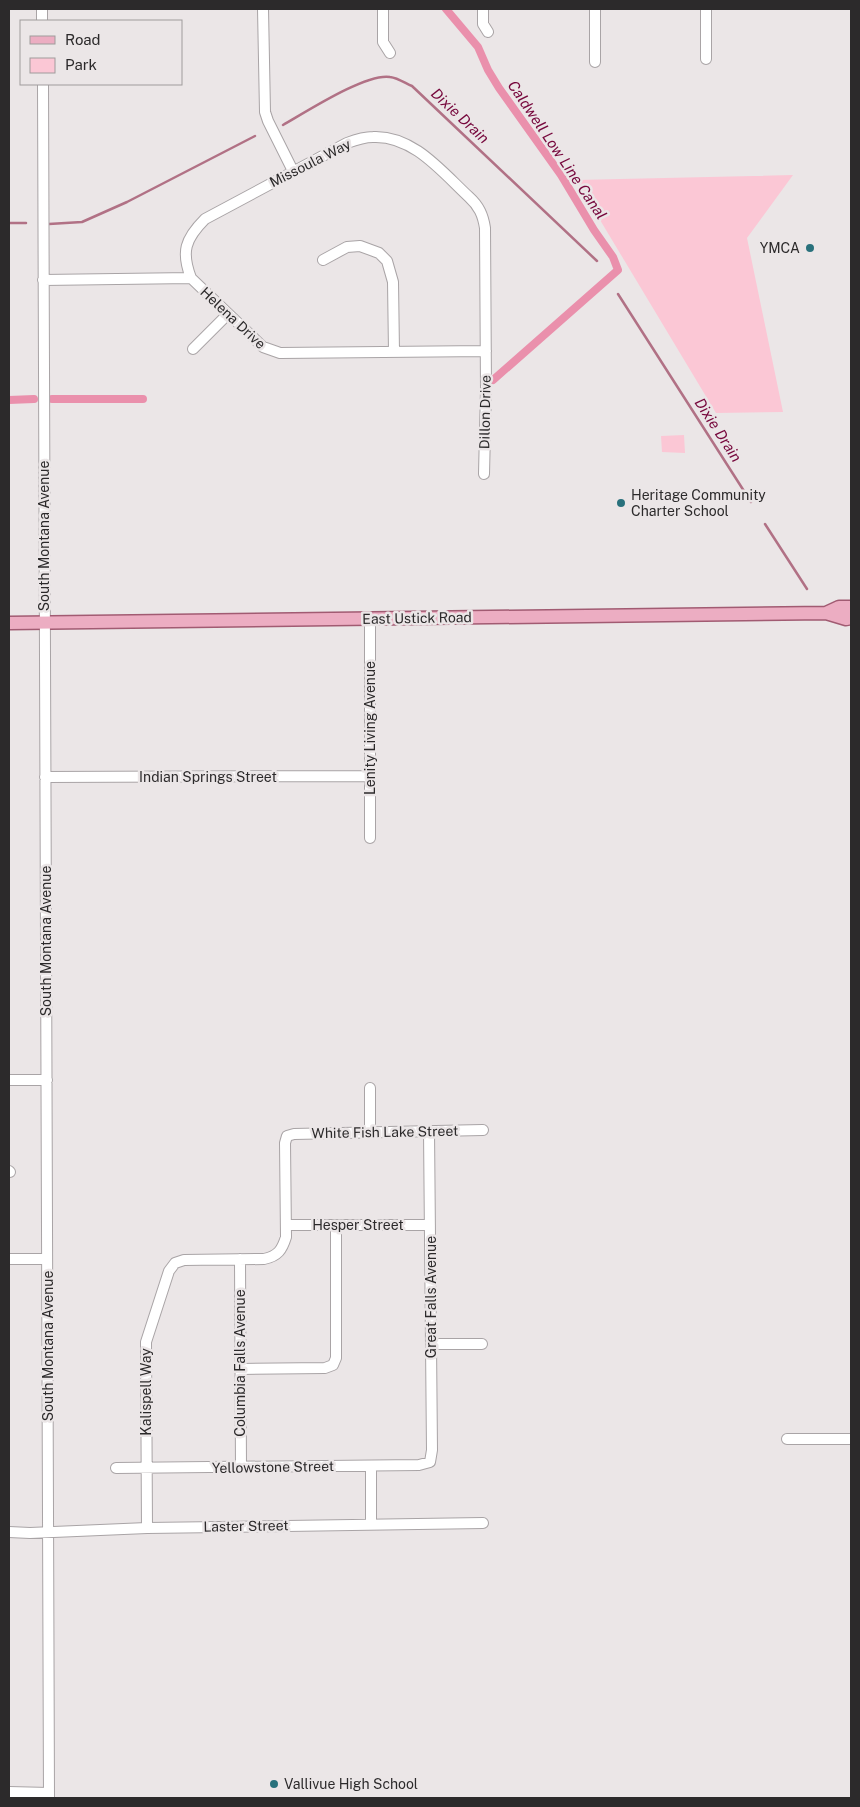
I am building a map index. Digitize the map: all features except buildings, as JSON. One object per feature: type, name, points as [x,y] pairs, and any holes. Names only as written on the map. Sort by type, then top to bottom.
[{"type":"main road","name":"East Ustick Road","points":[[826,613],[839,607],[851,607]]},
{"type":"main road","name":"East Ustick Road","points":[[9,623],[826,613],[851,618]]},
{"type":"street","points":[[263,9],[265,112],[293,171]]},
{"type":"street","points":[[383,9],[383,42],[390,53]]},
{"type":"street","points":[[483,9],[483,24],[488,32]]},
{"type":"street","points":[[595,9],[595,62]]},
{"type":"street","points":[[706,9],[706,59]]},
{"type":"street","name":"South Montana Avenue","points":[[43,85],[49,1796]]},
{"type":"street","name":"Missoula Way","points":[[191,278],[186,265],[187,240],[205,219],[347,143],[373,136],[400,140],[420,152],[477,204],[483,215],[485,228],[486,351]]},
{"type":"street","points":[[323,260],[348,247],[360,246],[379,253],[387,261],[393,282],[394,352]]},
{"type":"street","name":"Helena Drive","points":[[43,280],[191,278],[263,347],[280,353],[486,351]]},
{"type":"street","points":[[193,349],[228,314]]},
{"type":"street","name":"Dillon Drive","points":[[484,474],[486,351]]},
{"type":"street","name":"Lenity Living Avenue","points":[[370,618],[370,838]]},
{"type":"street","name":"Indian Springs Street","points":[[45,777],[370,776]]},
{"type":"street","points":[[9,1080],[47,1080]]},
{"type":"street","points":[[370,1088],[370,1132]]},
{"type":"street","name":"White Fish Lake Street","points":[[286,1225],[285,1143],[287,1136],[294,1134],[483,1130]]},
{"type":"street","name":"Great Falls Avenue","points":[[429,1131],[432,1450],[430,1462]]},
{"type":"street","points":[[240,1259],[264,1259],[275,1256],[282,1249],[286,1237],[286,1225]]},
{"type":"street","name":"Hesper Street","points":[[286,1225],[430,1225]]},
{"type":"street","points":[[240,1369],[325,1368],[333,1365],[336,1358],[336,1225]]},
{"type":"street","points":[[9,1259],[47,1259]]},
{"type":"street","name":"Kalispell Way","points":[[147,1528],[146,1342],[169,1271],[175,1263],[184,1260],[240,1259]]},
{"type":"street","name":"Columbia Falls Avenue","points":[[240,1259],[241,1467]]},
{"type":"street","points":[[431,1344],[482,1344]]},
{"type":"street","points":[[788,1439],[851,1439]]},
{"type":"street","name":"Yellowstone Street","points":[[116,1468],[371,1466],[419,1465],[430,1462]]},
{"type":"street","points":[[371,1466],[371,1524]]},
{"type":"street","name":"Laster Street","points":[[9,1532],[483,1522]]},
{"type":"street","points":[[9,1792],[49,1796]]},
{"type":"green space","points":[[793,175],[747,238],[783,412],[716,413],[576,180]]},
{"type":"green space","points":[[684,435],[685,453],[662,452],[661,436]]},
{"type":"waterway","name":"Caldwell Low Line Canal","points":[[446,9],[478,47],[488,70],[499,88],[561,175],[594,230],[613,257],[618,270],[493,380]]},
{"type":"waterway","name":"Dixie Drain","points":[[283,125],[336,95],[366,81],[379,77],[399,79],[412,86],[597,261]]},
{"type":"waterway","name":"Dixie Drain","points":[[49,224],[82,222],[127,202],[255,136]]},
{"type":"waterway","name":"Dixie Drain","points":[[9,223],[26,223]]},
{"type":"waterway","name":"Dixie Drain","points":[[618,294],[751,502]]},
{"type":"waterway","name":"Caldwell Low Line Canal","points":[[9,400],[34,399]]},
{"type":"waterway","name":"Caldwell Low Line Canal","points":[[52,399],[143,399]]},
{"type":"waterway","name":"Dixie Drain","points":[[765,524],[807,589]]},
{"type":"place","name":"YMCA","points":[[810,248]]},
{"type":"place","name":"Heritage Community Charter School","points":[[621,503]]},
{"type":"place","name":"Vallivue High School","points":[[274,1784]]}]
